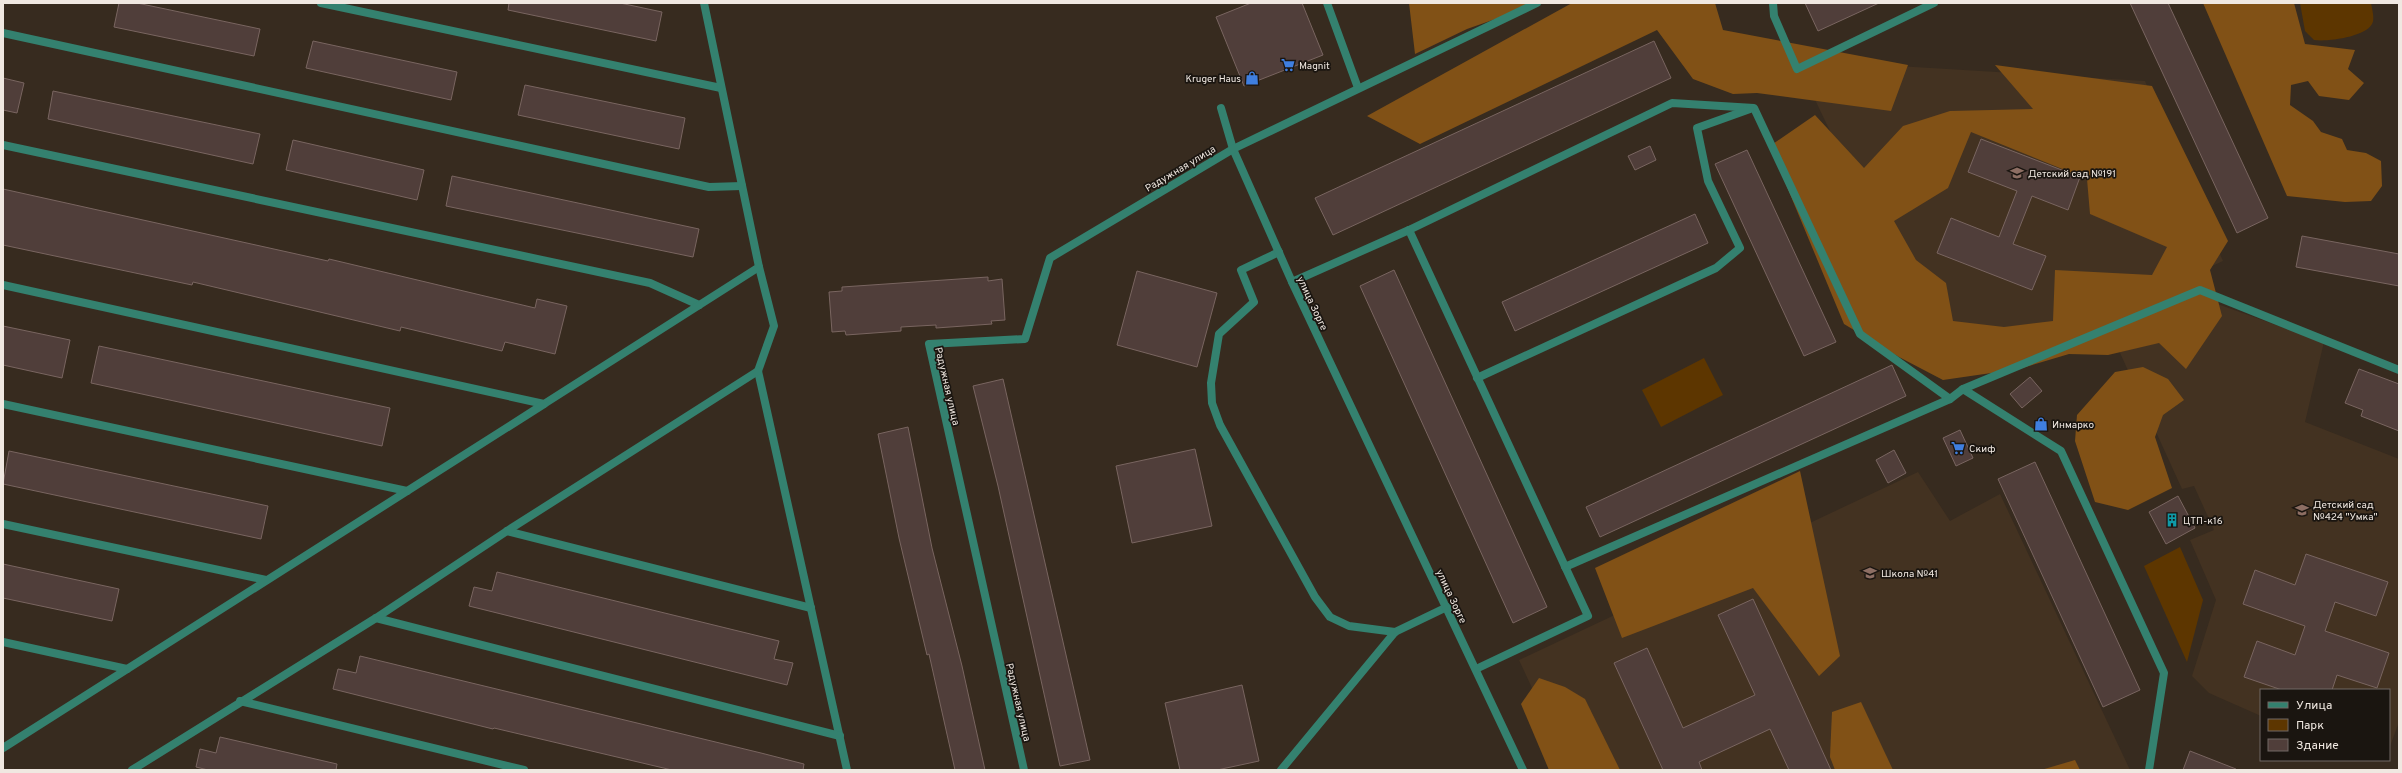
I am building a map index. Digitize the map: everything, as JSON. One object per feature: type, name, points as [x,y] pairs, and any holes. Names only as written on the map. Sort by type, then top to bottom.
[{"type":"street","points":[[320,3],[721,88]]},
{"type":"street","points":[[704,3],[759,267],[774,326],[758,371],[847,770]]},
{"type":"street","points":[[1327,3],[1358,88]]},
{"type":"street","points":[[1233,149],[1537,3]]},
{"type":"street","points":[[1773,3],[1774,16],[1796,69],[1934,3]]},
{"type":"street","points":[[3,33],[709,187],[742,186]]},
{"type":"street","points":[[1292,282],[1409,230],[1672,103],[1754,108]]},
{"type":"street","name":"улица Зорге","points":[[1221,108],[1233,149],[1292,282],[1523,770]]},
{"type":"street","points":[[1477,378],[1716,268],[1740,248],[1708,181],[1697,128],[1754,108]]},
{"type":"street","points":[[1754,108],[1860,334],[1950,399]]},
{"type":"street","points":[[3,144],[650,283],[699,305]]},
{"type":"street","name":"Радужная улица","points":[[1024,770],[928,344],[1025,338],[1050,258],[1233,149]]},
{"type":"street","points":[[1409,230],[1588,616],[1476,669]]},
{"type":"street","points":[[1279,252],[1241,270],[1254,302],[1219,334],[1211,383],[1212,403],[1220,425],[1251,482],[1315,597],[1330,617],[1349,626],[1395,632]]},
{"type":"street","points":[[3,748],[759,267]]},
{"type":"street","points":[[3,285],[544,404]]},
{"type":"street","points":[[1565,567],[1950,399],[1963,389],[2200,290],[2399,370]]},
{"type":"street","points":[[132,770],[240,701],[376,618],[507,531],[758,371]]},
{"type":"street","points":[[1963,389],[2061,451],[2164,673],[2149,770]]},
{"type":"street","points":[[3,404],[407,491]]},
{"type":"street","points":[[3,524],[266,580]]},
{"type":"street","points":[[507,531],[811,608]]},
{"type":"street","points":[[1281,770],[1395,632],[1446,607]]},
{"type":"street","points":[[376,618],[840,736]]},
{"type":"street","points":[[3,642],[127,669]]},
{"type":"street","points":[[240,701],[524,770]]},
{"type":"shaded area","points":[[1409,3],[1541,3],[1467,29],[1415,54]]},
{"type":"shaded area","points":[[1572,3],[1715,3],[1723,30],[1908,65],[1891,111],[1757,93],[1733,94],[1693,79],[1657,30],[1420,144],[1367,116]]},
{"type":"shaded area","points":[[2203,3],[2294,3],[2305,44],[2355,50],[2348,69],[2364,83],[2349,100],[2319,96],[2308,81],[2291,85],[2290,105],[2313,121],[2321,132],[2342,139],[2347,150],[2366,153],[2381,161],[2382,186],[2371,201],[2345,202],[2287,196]]},
{"type":"shaded area","name":"Детский сад №191","points":[[1881,65],[2145,81],[2223,261],[2002,363],[1936,353],[1808,85]]},
{"type":"shaded area","points":[[1995,65],[2152,86],[2228,241],[2210,270],[2222,316],[2186,369],[2159,343],[2108,355],[2069,354],[2019,369],[1943,380],[1899,357],[1844,324],[1770,146],[1815,115],[1864,168],[1903,126],[1950,111],[2033,109]],"holes":[[[1971,132],[2087,179],[2090,214],[2167,247],[2152,275],[2055,270],[2053,321],[2004,327],[1953,321],[1946,283],[1916,260],[1894,221],[1948,188]]]},
{"type":"shaded area","name":"Детский сад №424 \"Умка\"","points":[[2209,301],[2324,342],[2305,422],[2399,459],[2399,722],[2390,746],[2390,689],[2260,689],[2260,716],[2209,693],[2192,676],[2216,600],[2190,540],[2214,530],[2194,486],[2182,489],[2116,344]]},
{"type":"shaded area","points":[[2143,367],[2168,379],[2184,400],[2163,415],[2155,437],[2172,488],[2128,510],[2095,502],[2075,441],[2077,415],[2115,372]]},
{"type":"shaded area","points":[[1800,471],[1840,656],[1819,676],[1753,588],[1622,638],[1595,568]]},
{"type":"shaded area","name":"Школа №41","points":[[1918,472],[1950,521],[2000,494],[2130,770],[1570,770],[1519,660]]},
{"type":"shaded area","points":[[1539,678],[1565,687],[1585,699],[1620,770],[1549,770],[1521,704]]},
{"type":"shaded area","points":[[1861,702],[1893,770],[1835,770],[1830,757],[1832,712]]},
{"type":"shaded area","points":[[2075,760],[2080,770],[2041,770]]},
{"type":"green space","points":[[2300,3],[2371,3],[2373,22],[2368,29],[2345,38],[2314,40],[2305,31]]},
{"type":"green space","points":[[1704,358],[1723,395],[1661,427],[1642,390]]},
{"type":"green space","points":[[2180,547],[2203,600],[2187,662],[2144,566]]},
{"type":"building","points":[[119,3],[137,3],[260,29],[254,56],[114,27]]},
{"type":"building","points":[[509,3],[620,3],[662,12],[656,41],[508,10]]},
{"type":"building","points":[[1251,3],[1302,3],[1323,55],[1244,86],[1216,17]]},
{"type":"building","points":[[1805,3],[1879,3],[1818,31]]},
{"type":"building","points":[[2130,3],[2168,3],[2268,218],[2237,233]]},
{"type":"building","points":[[313,41],[457,72],[451,100],[306,68]]},
{"type":"building","points":[[1654,41],[1671,78],[1333,235],[1315,198]]},
{"type":"building","points":[[3,78],[24,83],[17,113],[3,110]]},
{"type":"building","points":[[525,85],[685,118],[679,149],[518,115]]},
{"type":"building","points":[[53,91],[260,134],[253,164],[48,119]]},
{"type":"building","points":[[1981,139],[2080,177],[2068,210],[2032,196],[2013,244],[2046,256],[2032,290],[1937,253],[1951,218],[1999,237],[2017,191],[1968,172]]},
{"type":"building","points":[[293,140],[424,170],[417,200],[286,170]]},
{"type":"building","points":[[1650,146],[1656,160],[1635,170],[1628,156]]},
{"type":"building","points":[[1747,150],[1836,342],[1804,356],[1715,164]]},
{"type":"building","points":[[452,176],[699,229],[693,257],[446,206]]},
{"type":"building","points":[[3,189],[328,261],[329,259],[535,308],[537,299],[567,306],[555,354],[505,342],[502,351],[401,327],[400,331],[193,282],[192,285],[3,245]]},
{"type":"building","points":[[1695,214],[1708,243],[1515,331],[1502,302]]},
{"type":"building","points":[[2302,236],[2399,254],[2399,286],[2296,267]]},
{"type":"building","points":[[1394,270],[1547,607],[1513,623],[1360,286]]},
{"type":"building","points":[[1137,271],[1217,293],[1197,367],[1117,345]]},
{"type":"building","points":[[988,277],[988,281],[1002,279],[1005,320],[991,321],[992,324],[936,328],[936,325],[901,327],[901,331],[846,335],[845,331],[832,332],[829,292],[842,291],[842,287]]},
{"type":"building","points":[[3,326],[70,340],[62,378],[3,365]]},
{"type":"building","points":[[99,346],[390,408],[382,446],[91,383]]},
{"type":"building","points":[[1892,365],[1906,396],[1600,537],[1586,507]]},
{"type":"building","points":[[2359,369],[2399,384],[2399,431],[2361,416],[2363,410],[2345,403]]},
{"type":"building","points":[[2030,377],[2042,391],[2022,408],[2010,394]]},
{"type":"building","points":[[1003,379],[1090,760],[1060,766],[998,486],[973,386]]},
{"type":"building","points":[[908,427],[932,548],[962,666],[985,770],[955,770],[929,654],[927,655],[899,538],[878,434]]},
{"type":"building","name":"Скиф","points":[[1960,430],[1973,458],[1956,466],[1943,438]]},
{"type":"building","points":[[1195,449],[1212,526],[1132,543],[1116,466]]},
{"type":"building","points":[[1894,450],[1906,473],[1888,483],[1876,460]]},
{"type":"building","points":[[9,451],[268,506],[261,539],[3,484]]},
{"type":"building","points":[[2035,462],[2140,690],[2103,707],[1998,479]]},
{"type":"building","name":"ЦТП-к16","points":[[2178,496],[2195,528],[2166,544],[2149,512]]},
{"type":"building","points":[[2306,554],[2388,582],[2376,616],[2335,602],[2325,631],[2389,653],[2377,688],[2337,675],[2332,689],[2279,689],[2244,677],[2257,641],[2295,655],[2305,626],[2243,604],[2255,570],[2295,585]]},
{"type":"building","points":[[3,564],[119,589],[112,621],[3,598]]},
{"type":"building","points":[[497,572],[779,641],[774,659],[793,663],[787,685],[469,606],[474,587],[492,591]]},
{"type":"building","points":[[1753,599],[1831,770],[1789,770],[1770,729],[1699,762],[1702,770],[1663,770],[1614,663],[1647,648],[1683,728],[1755,695],[1718,615]]},
{"type":"building","points":[[360,656],[804,764],[803,770],[672,770],[493,729],[333,689],[338,669],[356,673]]},
{"type":"building","points":[[1242,685],[1259,761],[1217,770],[1180,770],[1165,703]]},
{"type":"building","points":[[220,737],[337,764],[336,770],[208,770],[196,767],[200,749],[216,753]]},
{"type":"building","points":[[2190,751],[2236,769],[2183,770]]},
{"type":"place","name":"Magnit","points":[[1288,65]]},
{"type":"place","name":"Kruger Haus","points":[[1252,78]]},
{"type":"place","name":"Детский сад №191","points":[[2017,173]]},
{"type":"place","name":"Инмарко","points":[[2041,424]]},
{"type":"place","name":"Скиф","points":[[1958,448]]},
{"type":"place","name":"Детский сад №424 \"Умка\"","points":[[2302,510]]},
{"type":"place","name":"ЦТП-к16","points":[[2172,520]]},
{"type":"place","name":"Школа №41","points":[[1870,573]]}]
